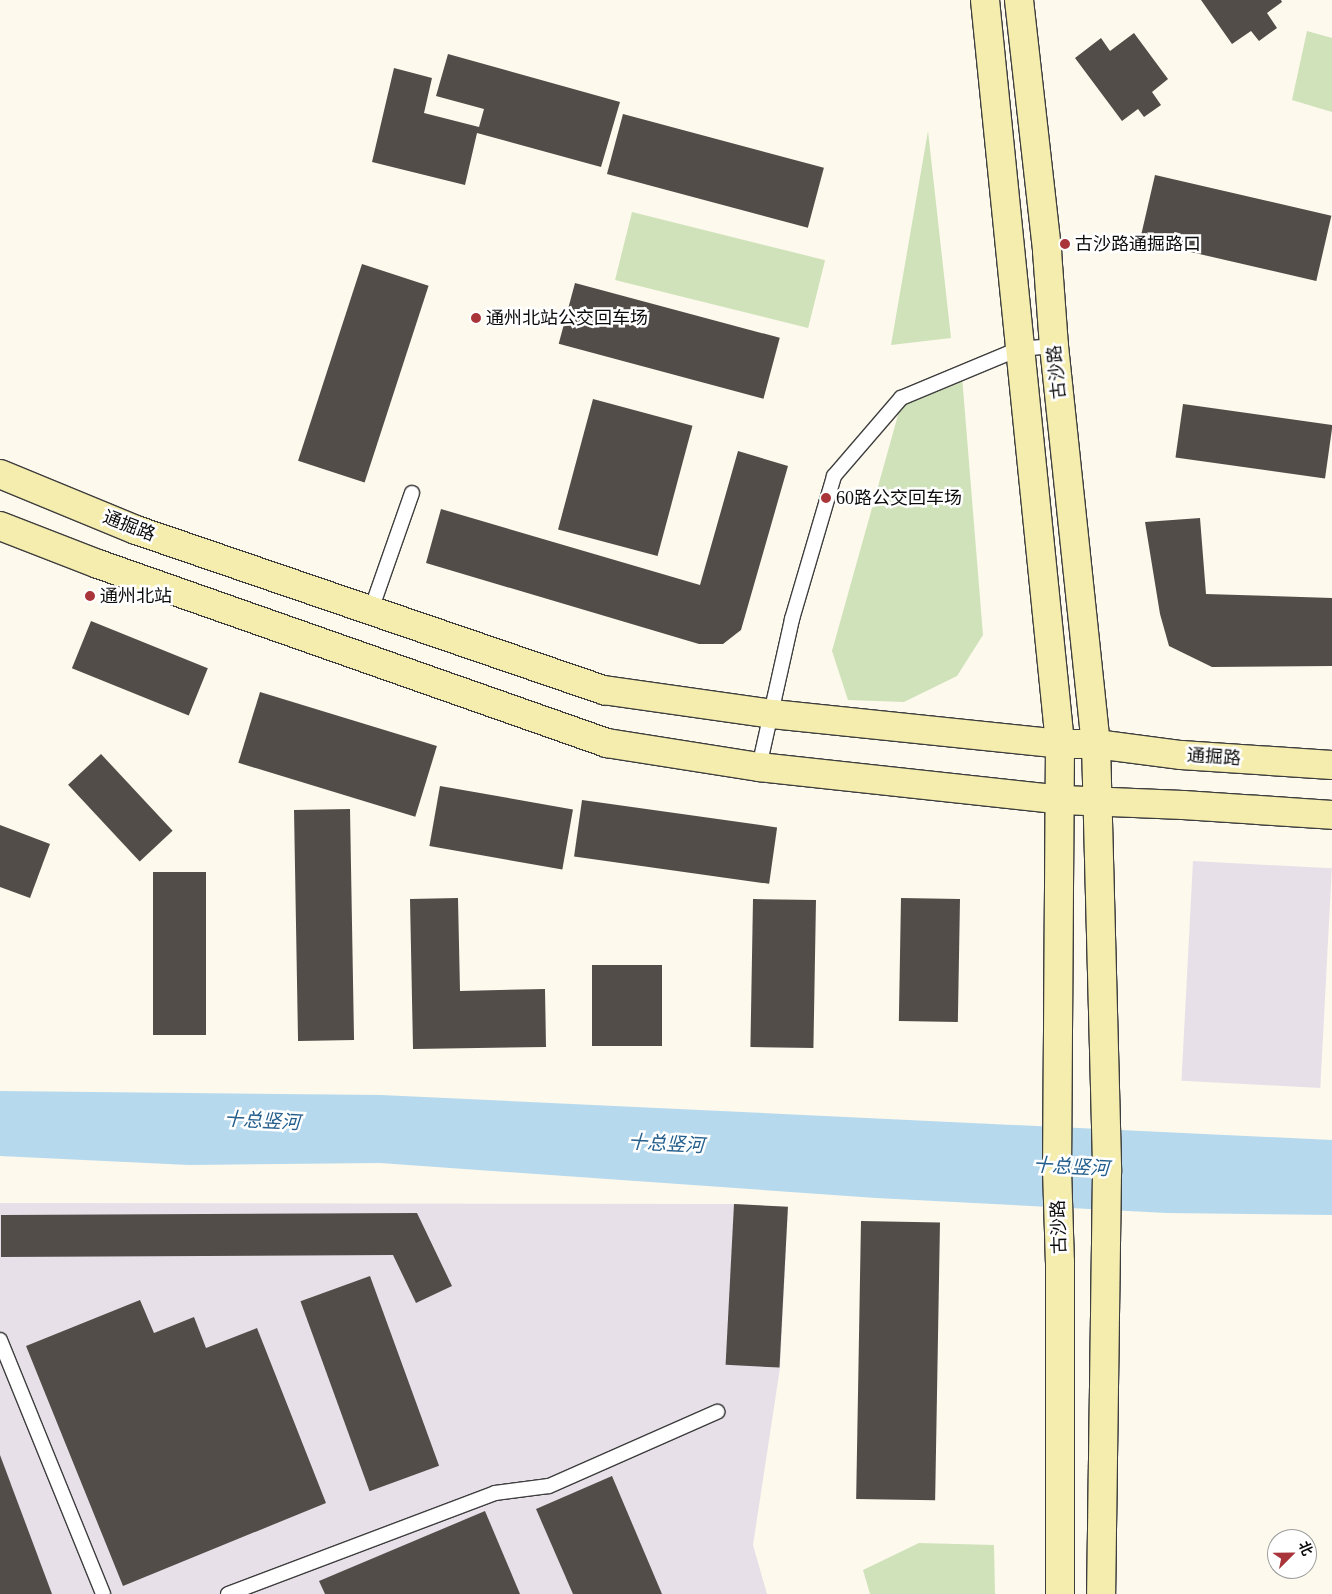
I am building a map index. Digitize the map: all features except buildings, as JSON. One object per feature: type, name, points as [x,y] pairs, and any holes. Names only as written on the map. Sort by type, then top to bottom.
[{"type":"main road","name":"古沙路","points":[[985,0],[1060,744],[1062,800],[1057,1168],[1060,1262],[1060,1594]]},
{"type":"main road","name":"古沙路","points":[[1018,0],[1047,251],[1054,346],[1096,744],[1099,803]]},
{"type":"main road","name":"通掘路","points":[[0,474],[136,530],[604,690],[772,714],[1060,744],[1096,744],[1181,755],[1332,765]]},
{"type":"main road","points":[[0,526],[98,564],[607,743],[759,767],[1062,800],[1183,805],[1332,815]]},
{"type":"main road","points":[[1099,803],[1107,1172],[1101,1594]]},
{"type":"lane","points":[[759,767],[792,619],[834,476],[901,398],[1020,348],[1054,346]]},
{"type":"lane","points":[[371,610],[412,492]]},
{"type":"lane","points":[[0,1340],[103,1594]]},
{"type":"lane","points":[[228,1594],[495,1493],[549,1486],[717,1412]]},
{"type":"shaded area","points":[[1193,861],[1332,868],[1320,1088],[1181,1081]]},
{"type":"shaded area","points":[[0,1203],[734,1204],[788,1207],[780,1368],[753,1545],[767,1594],[0,1594]]},
{"type":"green space","points":[[1307,31],[1332,38],[1332,112],[1292,100]]},
{"type":"green space","points":[[928,131],[951,338],[891,345]]},
{"type":"green space","points":[[632,212],[825,260],[808,328],[615,280]]},
{"type":"green space","points":[[962,376],[983,635],[957,676],[904,702],[848,700],[832,651],[905,390]]},
{"type":"green space","points":[[919,1543],[994,1545],[995,1594],[870,1594],[863,1570]]},
{"type":"water","name":"十总竖河","points":[[0,1091],[381,1095],[1332,1140],[1332,1215],[1167,1213],[876,1198],[380,1163],[189,1165],[0,1156]]},
{"type":"place","name":"古沙路通掘路口","points":[[1065,244]]},
{"type":"place","name":"通州北站公交回车场","points":[[476,318]]},
{"type":"place","name":"60路公交回车场","points":[[826,498]]},
{"type":"place","name":"通州北站","points":[[90,596]]}]
